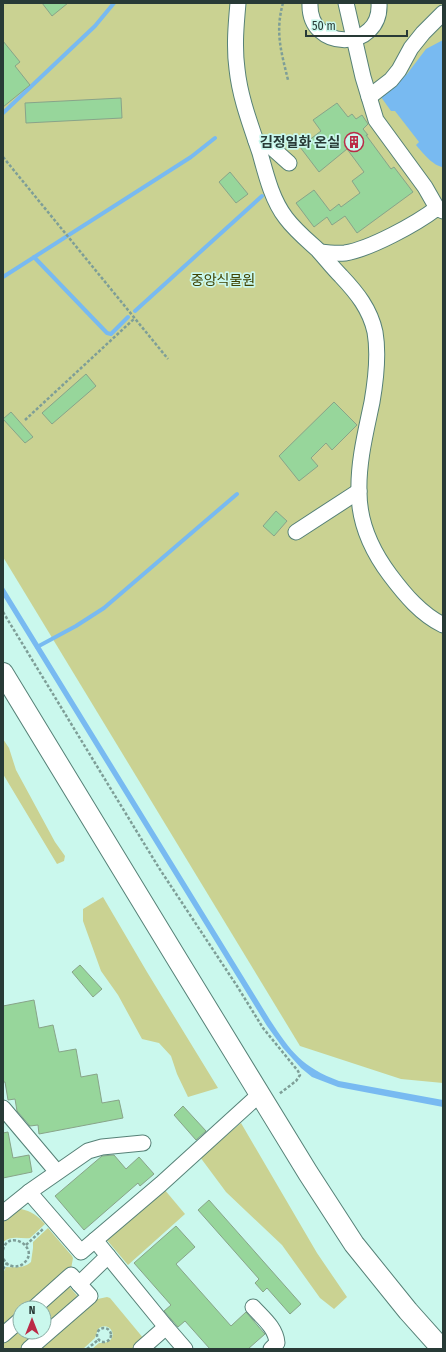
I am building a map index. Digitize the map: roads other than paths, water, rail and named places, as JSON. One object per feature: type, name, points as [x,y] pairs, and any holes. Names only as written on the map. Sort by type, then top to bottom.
[{"type":"main road","points":[[3,673],[263,1100],[354,1244],[408,1311],[442,1349]]},
{"type":"street","points":[[238,3],[235,50],[237,71],[244,104],[264,168],[279,206],[286,218],[320,252],[358,295],[371,318],[375,332],[377,358],[375,382],[362,453],[359,491],[362,515],[367,533],[373,549],[401,589],[418,607],[443,626]]},
{"type":"street","points":[[310,3],[314,23],[319,29],[328,36],[337,40],[346,41],[366,33],[374,25],[380,10],[379,3]]},
{"type":"street","points":[[320,252],[345,253],[378,242],[425,216],[440,210],[376,120],[346,3]]},
{"type":"street","points":[[369,97],[391,80],[399,70],[411,48],[423,33],[443,14]]},
{"type":"street","points":[[256,141],[270,146],[289,163]]},
{"type":"street","points":[[296,532],[359,491]]},
{"type":"street","points":[[29,1192],[81,1252],[263,1100]]},
{"type":"street","points":[[3,1108],[57,1172]]},
{"type":"street","points":[[3,1213],[29,1192],[88,1151],[102,1147],[143,1143]]},
{"type":"street","points":[[95,1240],[185,1349]]},
{"type":"street","points":[[79,1284],[108,1256]]},
{"type":"street","points":[[29,1349],[90,1296],[71,1275],[43,1300]]},
{"type":"street","points":[[253,1307],[270,1325],[276,1334],[277,1343],[271,1349]]},
{"type":"street","points":[[3,1335],[12,1327]]},
{"type":"street","points":[[141,1349],[166,1327]]},
{"type":"water","points":[[443,40],[443,167],[435,164],[421,151],[416,145],[419,142],[395,111],[391,111],[381,97],[407,74],[426,49]]},
{"type":"water","points":[[3,586],[270,1020],[291,1050],[306,1064],[326,1076],[339,1081],[443,1100],[443,1107],[338,1087],[312,1077],[301,1068],[283,1048],[267,1026],[3,596]]},
{"type":"waterway","points":[[3,113],[95,26],[114,3]]},
{"type":"waterway","points":[[3,277],[191,157],[215,138]]},
{"type":"waterway","points":[[135,311],[262,196]]},
{"type":"waterway","points":[[34,257],[107,333],[111,334],[128,317]]},
{"type":"waterway","points":[[37,647],[76,626],[104,608],[237,494]]},
{"type":"place","name":"김정일화 온실","points":[[354,142]]},
{"type":"park label","name":"중앙식물원","points":[[223,280]]}]
